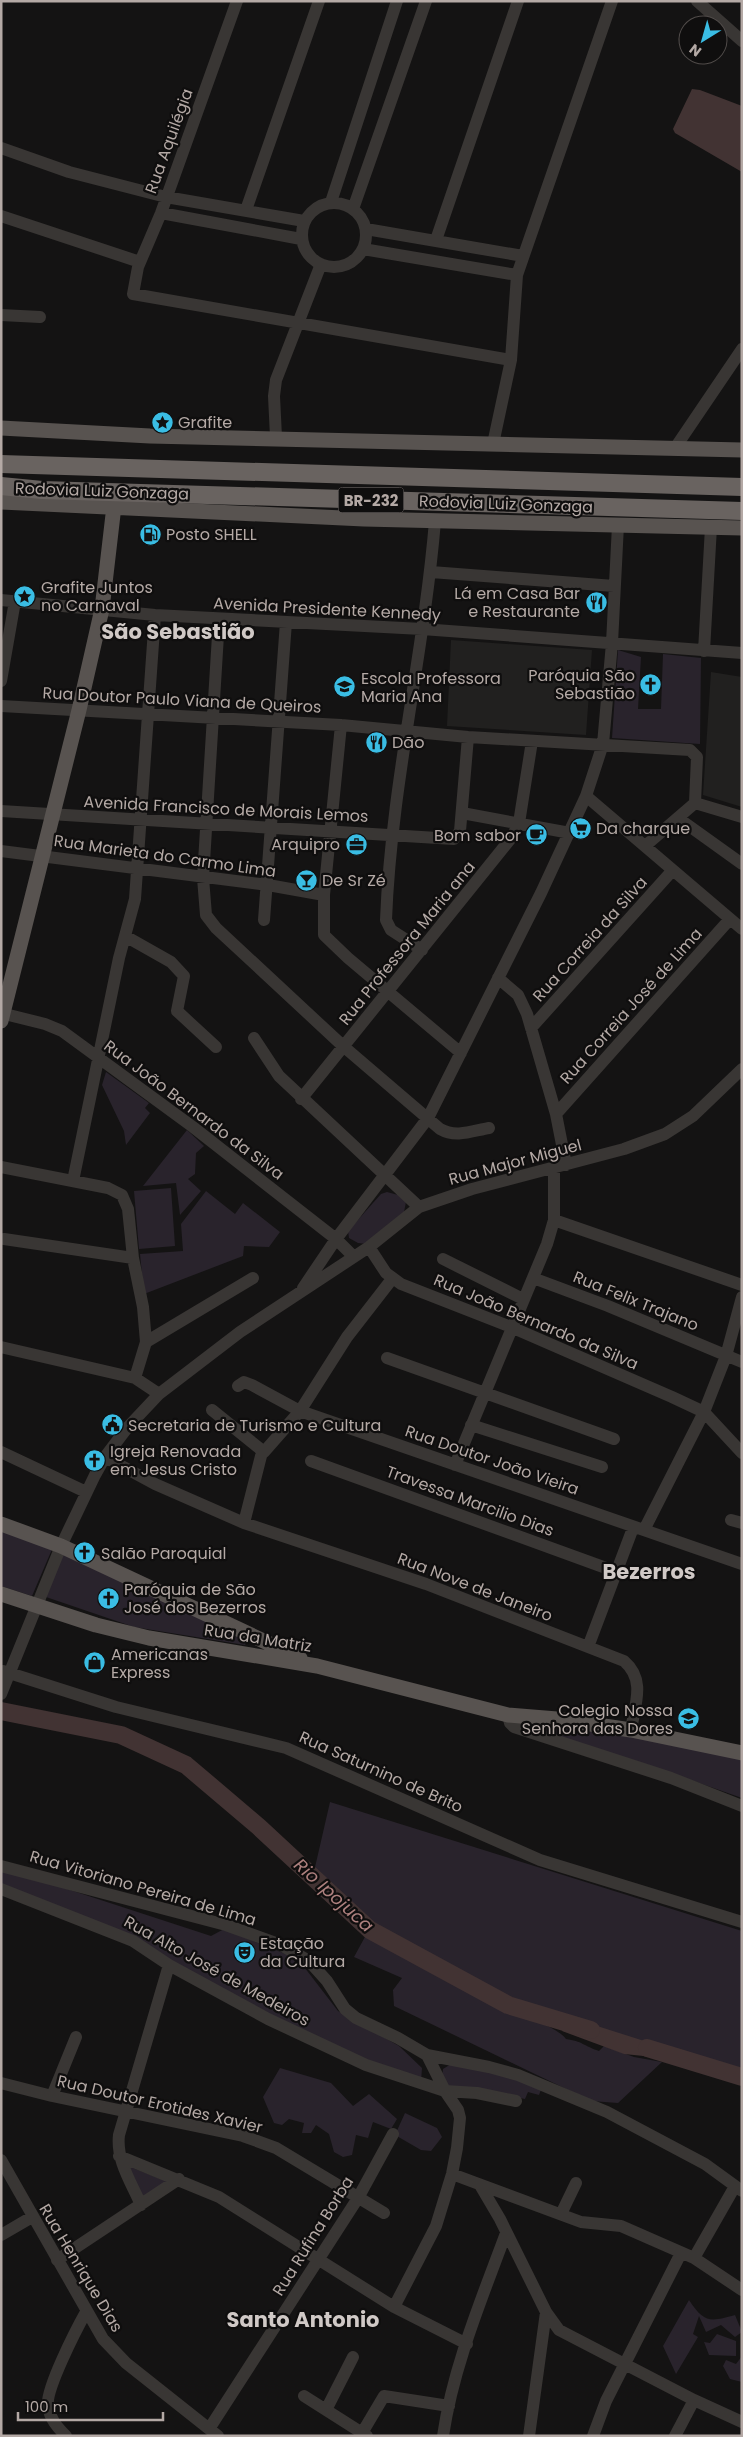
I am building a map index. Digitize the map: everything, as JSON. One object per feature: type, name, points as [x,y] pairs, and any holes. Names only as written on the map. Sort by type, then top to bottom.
[{"type":"highway","name":"Rodovia Luiz Gonzaga","points":[[1,464],[742,487]]},
{"type":"highway","name":"Rodovia Luiz Gonzaga","points":[[1,486],[42,490],[742,511]]},
{"type":"main road","points":[[1,428],[150,436],[742,450]]},
{"type":"main road","name":"BR-232","points":[[1,502],[434,521],[742,528]]},
{"type":"main road","points":[[2,1016],[79,710],[102,609],[114,506]]},
{"type":"main road","name":"Rua da Matriz","points":[[1,1524],[61,1546],[317,1666]]},
{"type":"main road","name":"Rua da Matriz","points":[[1,1594],[96,1625],[149,1638],[317,1666]]},
{"type":"main road","points":[[317,1666],[508,1715],[557,1719],[631,1730],[742,1753]]},
{"type":"street","name":"Rua Aquilégia","points":[[237,1],[161,213],[140,262],[132,292],[297,323]]},
{"type":"street","points":[[246,210],[319,1]]},
{"type":"street","points":[[331,202],[397,1]]},
{"type":"street","points":[[353,209],[426,1]]},
{"type":"street","points":[[436,240],[518,1]]},
{"type":"street","points":[[493,444],[511,360],[517,274],[612,1]]},
{"type":"street","points":[[697,1],[742,41]]},
{"type":"street","points":[[1,148],[69,172],[166,197],[304,221]]},
{"type":"street","points":[[331,202],[353,209],[359,214],[366,229],[363,249],[357,257],[340,266],[321,264],[311,258],[304,249],[301,238],[304,221],[315,208],[331,202]]},
{"type":"street","points":[[161,213],[301,238]]},
{"type":"street","points":[[1,216],[140,262]]},
{"type":"street","points":[[366,229],[523,256]]},
{"type":"street","points":[[363,249],[517,274]]},
{"type":"street","points":[[276,438],[274,387],[321,264]]},
{"type":"street","points":[[1,315],[40,318]]},
{"type":"street","points":[[297,323],[511,360]]},
{"type":"street","points":[[675,448],[742,350]]},
{"type":"street","points":[[422,950],[387,926],[386,910],[405,731],[431,572],[434,521]]},
{"type":"street","points":[[299,1294],[336,1239],[428,1118],[570,833],[586,796],[603,744],[612,643],[618,525]]},
{"type":"street","points":[[704,651],[711,527]]},
{"type":"street","points":[[431,572],[614,586]]},
{"type":"street","name":"Avenida Presidente Kennedy","points":[[1,600],[155,615],[422,629],[742,653]]},
{"type":"street","points":[[1,681],[15,601]]},
{"type":"street","points":[[73,1181],[125,936],[135,899],[139,868],[140,820],[155,615]]},
{"type":"street","points":[[219,619],[203,878],[204,910],[208,920],[343,1046],[448,1134],[489,1128]]},
{"type":"street","points":[[264,920],[286,622]]},
{"type":"street","name":"Rua Doutor Paulo Viana de Queiros","points":[[1,706],[279,721],[468,737],[690,750],[697,758],[694,802]]},
{"type":"street","points":[[341,725],[329,831],[324,895],[324,935],[348,958],[389,990],[461,1053]]},
{"type":"street","points":[[468,737],[462,814],[570,833]]},
{"type":"street","name":"Rua Professora Maria ana","points":[[301,1099],[501,854],[519,823],[532,741]]},
{"type":"street","points":[[586,796],[742,929]]},
{"type":"street","points":[[645,846],[694,802],[742,817]]},
{"type":"street","name":"Avenida Francisco de Morais Lemos","points":[[1,811],[449,840],[454,839],[458,835],[462,814]]},
{"type":"street","points":[[678,818],[742,864]]},
{"type":"street","name":"Rua Marieta do Carmo Lima","points":[[1,851],[268,885],[324,895]]},
{"type":"street","name":"Rua Correia da Silva","points":[[531,1028],[672,871]]},
{"type":"street","name":"Rua Correia José de Lima","points":[[556,1114],[730,919]]},
{"type":"street","points":[[125,936],[178,967],[184,976],[177,1011],[216,1046]]},
{"type":"street","points":[[455,1465],[533,1278],[554,1220],[560,1166],[556,1114],[531,1028],[518,995],[498,978]]},
{"type":"street","name":"Rua João Bernardo da Silva","points":[[2,1016],[45,1024],[62,1032],[99,1057],[193,1127],[336,1239],[354,1257]]},
{"type":"street","points":[[254,1038],[279,1076],[301,1099],[419,1207]]},
{"type":"street","name":"Rua Major Miguel","points":[[2,1691],[6,1671],[86,1492],[105,1457],[159,1394],[240,1332],[369,1247],[419,1207],[472,1189],[624,1149],[665,1134],[693,1116],[742,1070]]},
{"type":"street","points":[[1,1167],[108,1188],[122,1195],[128,1209],[133,1258],[143,1307],[146,1342],[135,1378]]},
{"type":"street","points":[[554,1220],[742,1285]]},
{"type":"street","points":[[4,1239],[133,1258]]},
{"type":"street","points":[[244,1523],[266,1449],[300,1410],[347,1337],[392,1279],[369,1247]]},
{"type":"street","points":[[443,1258],[523,1299]]},
{"type":"street","points":[[146,1342],[253,1278]]},
{"type":"street","name":"Rua Felix Trajano","points":[[533,1278],[608,1306],[742,1362]]},
{"type":"street","name":"Rua João Bernardo da Silva","points":[[392,1279],[511,1327],[704,1412]]},
{"type":"street","points":[[588,1647],[617,1572],[704,1412],[726,1356],[742,1296]]},
{"type":"street","points":[[1,1347],[135,1378],[159,1394]]},
{"type":"street","points":[[387,1358],[614,1440]]},
{"type":"street","name":"Rua Doutor João Vieira","points":[[238,1386],[244,1382],[252,1384],[300,1410],[742,1564]]},
{"type":"street","points":[[212,1410],[266,1449]]},
{"type":"street","points":[[704,1412],[742,1453]]},
{"type":"street","points":[[471,1425],[602,1468]]},
{"type":"street","points":[[1,1452],[86,1492]]},
{"type":"street","name":"Rua Nove de Janeiro","points":[[105,1457],[155,1484],[244,1523],[426,1584],[610,1654],[631,1668],[638,1682],[631,1730]]},
{"type":"street","name":"Travessa Marcilio Dias","points":[[311,1461],[617,1572]]},
{"type":"street","name":"Rua Saturnino de Brito","points":[[6,1671],[116,1706],[286,1748],[540,1860],[742,1922]]},
{"type":"street","points":[[508,1715],[510,1723],[514,1727],[671,1778],[742,1806]]},
{"type":"street","name":"Rua Vitoriano Pereira de Lima","points":[[1,1866],[226,1925],[281,1946],[309,1961],[350,2014],[427,2055],[489,2067],[554,2090],[606,2112],[718,2172],[738,2190]]},
{"type":"street","name":"Rua Alto José de Medeiros","points":[[1,1889],[133,1940],[169,1966],[287,2030],[366,2065],[445,2091],[477,2093],[516,2101]]},
{"type":"street","points":[[141,2205],[119,2156],[119,2135],[169,1966]]},
{"type":"street","points":[[52,2096],[76,2037]]},
{"type":"street","points":[[394,2307],[436,2226],[452,2174],[460,2118],[456,2103],[445,2091],[427,2055]]},
{"type":"street","name":"Rua Doutor Erotides Xavier","points":[[1,2083],[52,2096],[243,2136],[261,2142],[276,2148],[384,2213]]},
{"type":"street","name":"Rua Rufina Borba","points":[[214,2432],[318,2260],[358,2198],[393,2134]]},
{"type":"street","points":[[119,2156],[219,2197],[394,2307],[467,2344]]},
{"type":"street","name":"Rua Henrique Dias","points":[[1,2160],[102,2339],[119,2356],[214,2432]]},
{"type":"street","points":[[452,2174],[581,2222],[621,2226],[694,2258],[742,2290]]},
{"type":"street","points":[[57,2260],[179,2179]]},
{"type":"street","points":[[561,2214],[576,2183]]},
{"type":"street","points":[[480,2185],[500,2219],[546,2312],[553,2323],[566,2335],[625,2363],[694,2400],[742,2422]]},
{"type":"street","points":[[694,2258],[738,2190]]},
{"type":"street","points":[[1,2235],[32,2217]]},
{"type":"street","points":[[443,2436],[449,2406],[467,2344],[506,2233]]},
{"type":"street","points":[[593,2436],[606,2401],[681,2252]]},
{"type":"street","points":[[66,2436],[53,2422],[47,2404],[64,2353],[86,2312]]},
{"type":"street","points":[[529,2436],[546,2312]]},
{"type":"street","points":[[326,2410],[353,2357]]},
{"type":"street","points":[[304,2396],[365,2434],[384,2396],[449,2406]]},
{"type":"street","points":[[675,2436],[694,2400]]},
{"type":"shaded area","points":[[692,89],[700,90],[742,106],[742,172],[675,133],[673,129]]},
{"type":"shaded area","points":[[451,640],[592,650],[586,735],[447,726]]},
{"type":"shaded area","points":[[618,650],[641,657],[638,709],[661,709],[663,654],[701,658],[700,744],[612,738]]},
{"type":"shaded area","points":[[711,672],[742,677],[742,807],[703,795]]},
{"type":"shaded area","points":[[106,1072],[149,1103],[145,1108],[150,1113],[126,1145],[124,1131],[102,1085]]},
{"type":"shaded area","points":[[187,1130],[204,1146],[196,1153],[195,1174],[188,1179],[201,1191],[180,1215],[176,1183],[143,1186]]},
{"type":"shaded area","points":[[171,1188],[175,1246],[139,1249],[134,1191]]},
{"type":"shaded area","points":[[206,1191],[235,1214],[243,1203],[280,1232],[269,1247],[244,1246],[243,1256],[144,1294],[140,1254],[183,1251],[181,1224]]},
{"type":"shaded area","points":[[387,1192],[398,1195],[406,1202],[404,1212],[367,1244],[358,1243],[349,1238],[348,1231],[381,1194]]},
{"type":"shaded area","points":[[1,1531],[53,1547],[32,1596],[1,1586]]},
{"type":"shaded area","points":[[65,1553],[248,1641],[245,1645],[134,1627],[46,1597],[60,1556]]},
{"type":"shaded area","points":[[518,1717],[742,1754],[742,1798],[642,1763],[517,1723]]},
{"type":"shaded area","points":[[330,1802],[742,1931],[742,2071],[660,2046],[540,2014],[407,1950],[313,1876]]},
{"type":"shaded area","points":[[1,1871],[12,1871],[211,1936],[224,1929],[298,1959],[338,2011],[399,2046],[422,2068],[421,2082],[285,2026],[169,1962],[1,1886]]},
{"type":"shaded area","points":[[366,1935],[459,1988],[497,2006],[543,2024],[557,2031],[566,2039],[580,2042],[599,2051],[604,2046],[634,2057],[662,2062],[618,2103],[591,2101],[394,2006],[393,1990],[402,1978],[354,1957]]},
{"type":"shaded area","points":[[572,2018],[672,2050],[663,2058],[624,2054],[562,2031]]},
{"type":"shaded area","points":[[451,2064],[503,2074],[542,2087],[539,2095],[528,2092],[525,2099],[470,2088],[449,2087],[442,2077],[443,2069]]},
{"type":"shaded area","points":[[280,2068],[331,2083],[353,2106],[369,2094],[397,2119],[391,2129],[373,2122],[368,2138],[356,2135],[352,2155],[343,2157],[334,2152],[329,2134],[316,2125],[311,2133],[302,2133],[304,2123],[289,2119],[282,2125],[274,2123],[263,2097]]},
{"type":"shaded area","points":[[405,2113],[437,2128],[442,2137],[431,2151],[421,2150],[395,2135]]},
{"type":"shaded area","points":[[125,2165],[169,2182],[141,2199]]},
{"type":"shaded area","points":[[689,2300],[699,2313],[708,2319],[719,2319],[735,2315],[742,2332],[735,2337],[721,2325],[706,2332],[699,2316],[693,2334],[698,2337],[676,2374],[663,2346]]},
{"type":"shaded area","points":[[717,2334],[736,2341],[736,2356],[709,2355],[704,2342],[710,2343]]},
{"type":"shaded area","points":[[742,2356],[742,2382],[730,2379],[723,2366],[726,2360],[736,2364]]},
{"type":"waterway","name":"Rio Ipojuca","points":[[1,1711],[121,1735],[186,1765],[259,1827],[370,1930],[508,2005],[591,2030]]},
{"type":"waterway","name":"Rio Ipojuca","points":[[647,2048],[742,2077]]},
{"type":"place","name":"Grafite","points":[[162,422]]},
{"type":"place","name":"Posto SHELL","points":[[150,534]]},
{"type":"place","name":"Grafite Juntos no Carnaval","points":[[25,596]]},
{"type":"place","name":"Lá em Casa Bar e Restaurante","points":[[596,602]]},
{"type":"place","name":"Paróquia São Sebastião","points":[[651,684]]},
{"type":"place","name":"Escola Professora Maria Ana","points":[[345,687]]},
{"type":"place","name":"Dão","points":[[376,742]]},
{"type":"place","name":"Da charque","points":[[580,828]]},
{"type":"place","name":"Bom sabor","points":[[537,835]]},
{"type":"place","name":"Arquipro","points":[[356,844]]},
{"type":"place","name":"De Sr Zé","points":[[306,880]]},
{"type":"place","name":"Secretaria de Turismo e Cultura","points":[[112,1425]]},
{"type":"place","name":"Igreja Renovada em Jesus Cristo","points":[[94,1460]]},
{"type":"place","name":"Salão Paroquial","points":[[85,1553]]},
{"type":"place","name":"Paróquia de São José dos Bezerros","points":[[108,1598]]},
{"type":"place","name":"Americanas Express","points":[[95,1663]]},
{"type":"place","name":"Colegio Nossa Senhora das Dores","points":[[689,1719]]},
{"type":"place","name":"Estação da Cultura","points":[[244,1952]]},
{"type":"district","name":"São Sebastião","points":[[178,631]]},
{"type":"district","name":"Bezerros","points":[[649,1571]]},
{"type":"district","name":"Santo Antonio","points":[[303,2319]]}]
